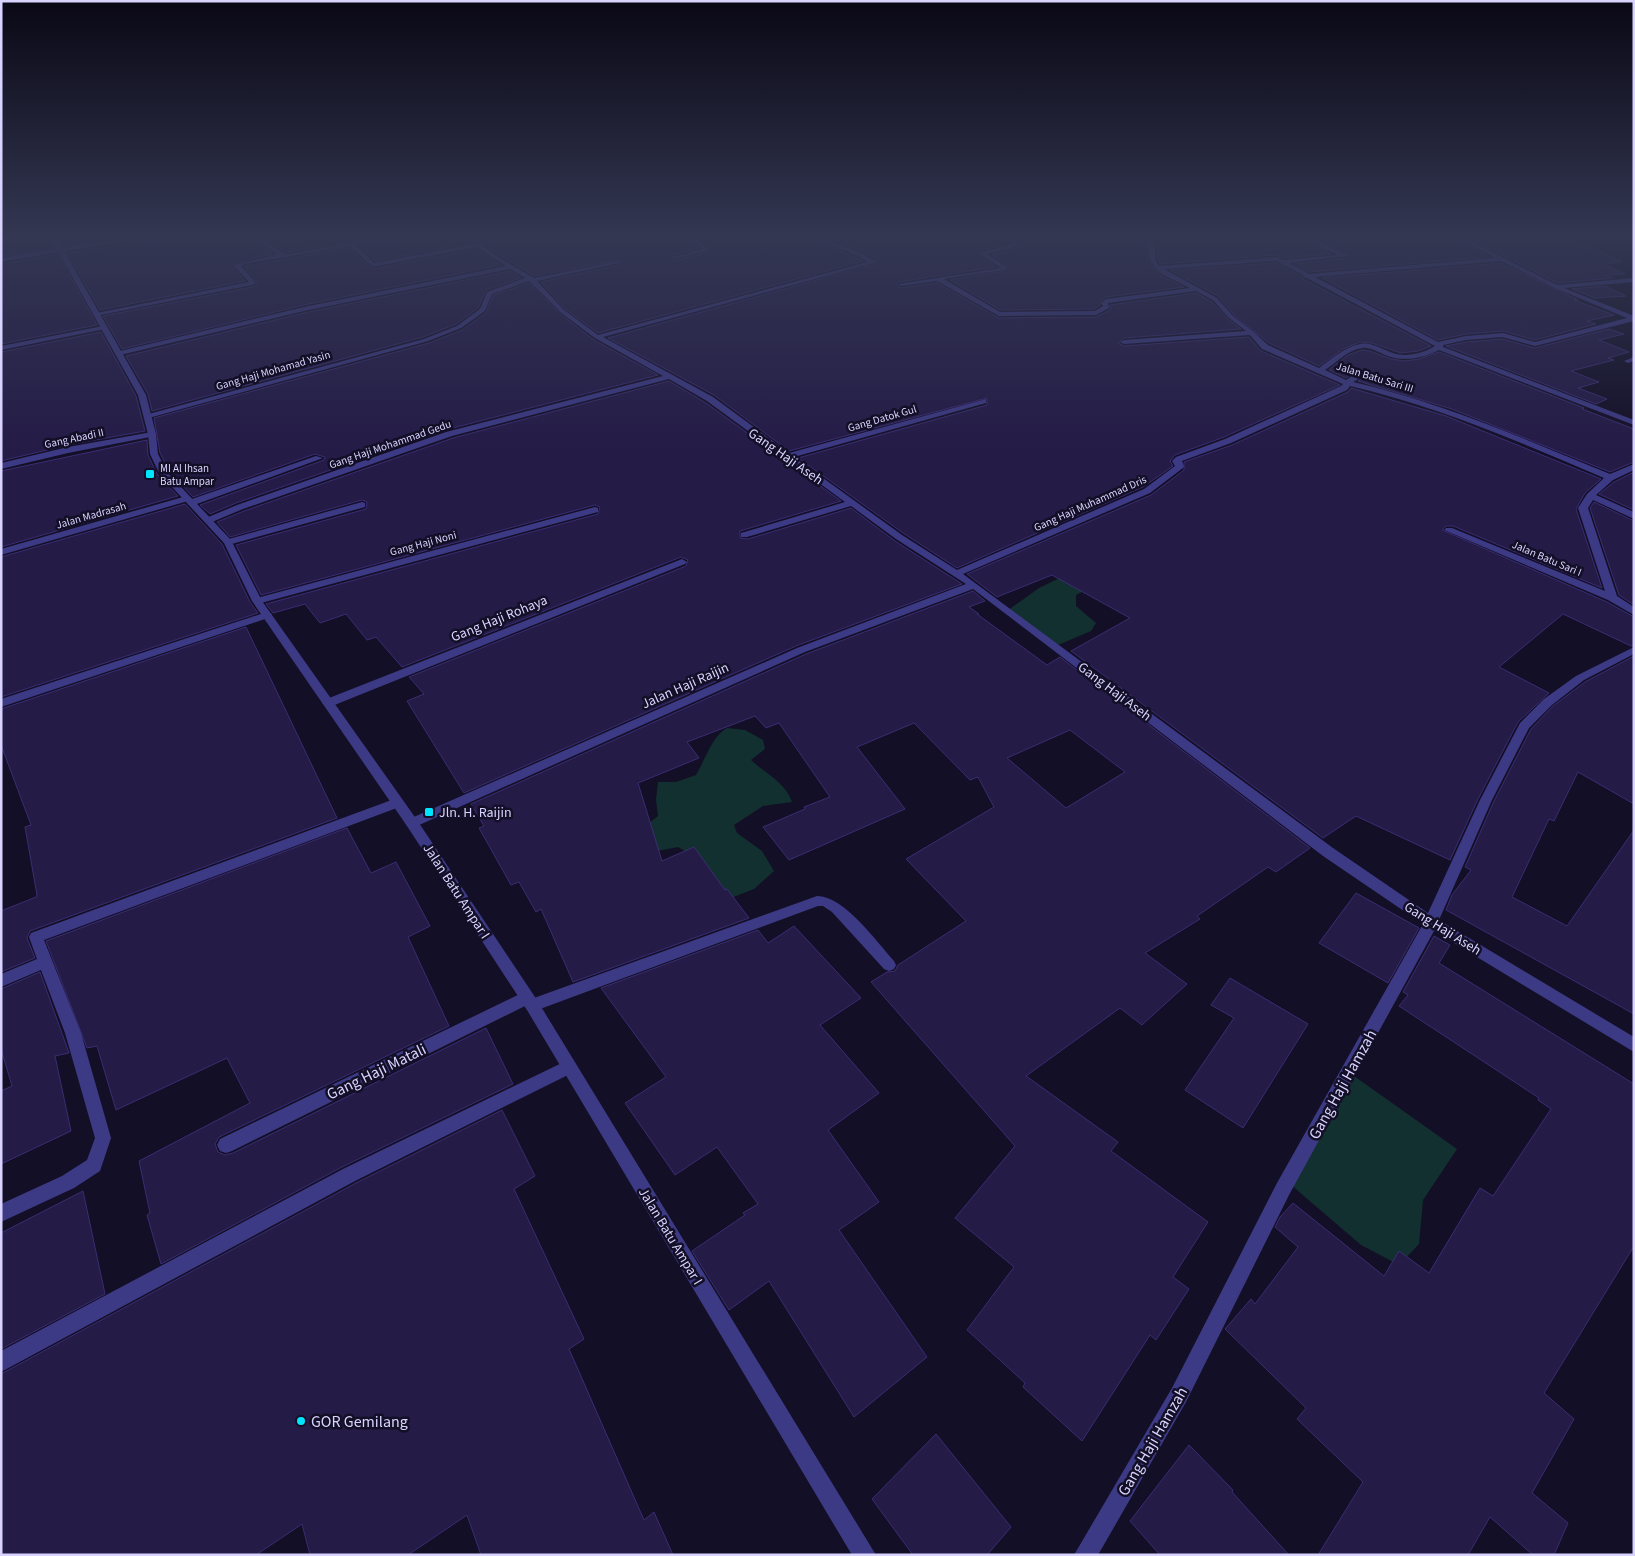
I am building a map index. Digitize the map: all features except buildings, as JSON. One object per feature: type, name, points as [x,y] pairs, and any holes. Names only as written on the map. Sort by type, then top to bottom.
[{"type":"street","name":"Jalan Batu Ampar I","points":[[92,308],[142,395],[152,434],[154,454],[162,473],[228,542],[257,601],[412,823],[529,1001],[865,1555]]},
{"type":"street","points":[[95,314],[128,308]]},
{"type":"street","points":[[119,354],[311,308]]},
{"type":"street","name":"Gang Haji Mohamad Yasin","points":[[148,417],[426,340],[459,327],[484,308]]},
{"type":"street","name":"Gang Haji Aseh","points":[[559,308],[597,336],[710,400],[899,537],[974,585],[1328,852],[1431,922],[1634,1045]]},
{"type":"street","points":[[597,336],[704,308]]},
{"type":"street","points":[[987,308],[998,314],[1090,314],[1106,308]]},
{"type":"street","name":"Jalan Batu Sari III","points":[[1223,308],[1265,347],[1324,368],[1349,381],[1383,390],[1506,434],[1609,477]]},
{"type":"street","points":[[1366,308],[1439,346],[1634,423]]},
{"type":"street","points":[[1606,308],[1633,319]]},
{"type":"street","points":[[1324,368],[1359,346],[1392,355],[1413,357],[1439,346],[1466,338],[1503,335],[1535,344],[1633,319]]},
{"type":"street","points":[[1,348],[103,328]]},
{"type":"street","points":[[1124,342],[1252,333]]},
{"type":"street","name":"Jalan Batu Sari III","points":[[1349,381],[1361,374]]},
{"type":"street","name":"Gang Haji Mohammad Gedu","points":[[209,520],[240,507],[449,434],[669,377]]},
{"type":"street","name":"Gang Haji Muhammad Dris","points":[[957,573],[1147,491],[1180,466],[1176,461],[1178,459],[1228,441],[1344,388],[1349,381]]},
{"type":"street","name":"Gang Datok Gul","points":[[787,456],[983,401]]},
{"type":"street","name":"Gang Abadi II","points":[[1,466],[68,450],[152,434]]},
{"type":"street","name":"Jalan Madrasah","points":[[1,552],[189,501],[319,458]]},
{"type":"street","points":[[1612,598],[1583,508],[1590,496],[1609,477],[1634,467]]},
{"type":"street","points":[[1590,496],[1634,516]]},
{"type":"street","points":[[744,535],[852,503]]},
{"type":"street","points":[[228,542],[362,505]]},
{"type":"street","name":"Gang Haji Noni","points":[[257,601],[595,510]]},
{"type":"street","name":"Jalan Batu Sari I","points":[[1449,530],[1612,598],[1634,612]]},
{"type":"street","name":"Gang Haji Rohaya","points":[[328,703],[682,562]]},
{"type":"street","name":"Jalan Haji Raijin","points":[[412,823],[802,650],[974,585]]},
{"type":"street","points":[[1,703],[267,615]]},
{"type":"street","name":"Gang Haji Hamzah","points":[[1085,1555],[1180,1395],[1283,1190],[1431,922],[1486,800],[1524,726],[1548,702],[1580,678],[1634,650]]},
{"type":"street","points":[[1,1213],[68,1182],[94,1165],[103,1138],[73,1033],[44,962],[36,937],[397,802]]},
{"type":"street","name":"Gang Haji Matali","points":[[226,1145],[529,1001],[817,901],[826,901],[837,908],[889,965]]},
{"type":"street","points":[[1,981],[44,962]]},
{"type":"street","points":[[1,1362],[350,1176],[568,1067]]},
{"type":"green space","points":[[1078,569],[1097,584],[1076,595],[1076,606],[1096,623],[1091,631],[1058,645],[1007,611],[1039,588]]},
{"type":"green space","points":[[727,728],[745,730],[763,740],[765,749],[751,760],[785,789],[792,802],[763,806],[734,825],[737,833],[762,851],[774,871],[754,889],[731,898],[696,858],[678,847],[657,851],[641,829],[658,816],[656,800],[658,782],[676,782],[696,775],[713,742]]},
{"type":"green space","points":[[1354,1076],[1457,1149],[1423,1200],[1419,1244],[1399,1265],[1361,1245],[1290,1184]]},
{"type":"place","name":"MI Al Ihsan Batu Ampar","points":[[150,474]]},
{"type":"place","name":"Jln. H. Raijin","points":[[429,812]]},
{"type":"place","name":"GOR Gemilang","points":[[301,1421]]}]
